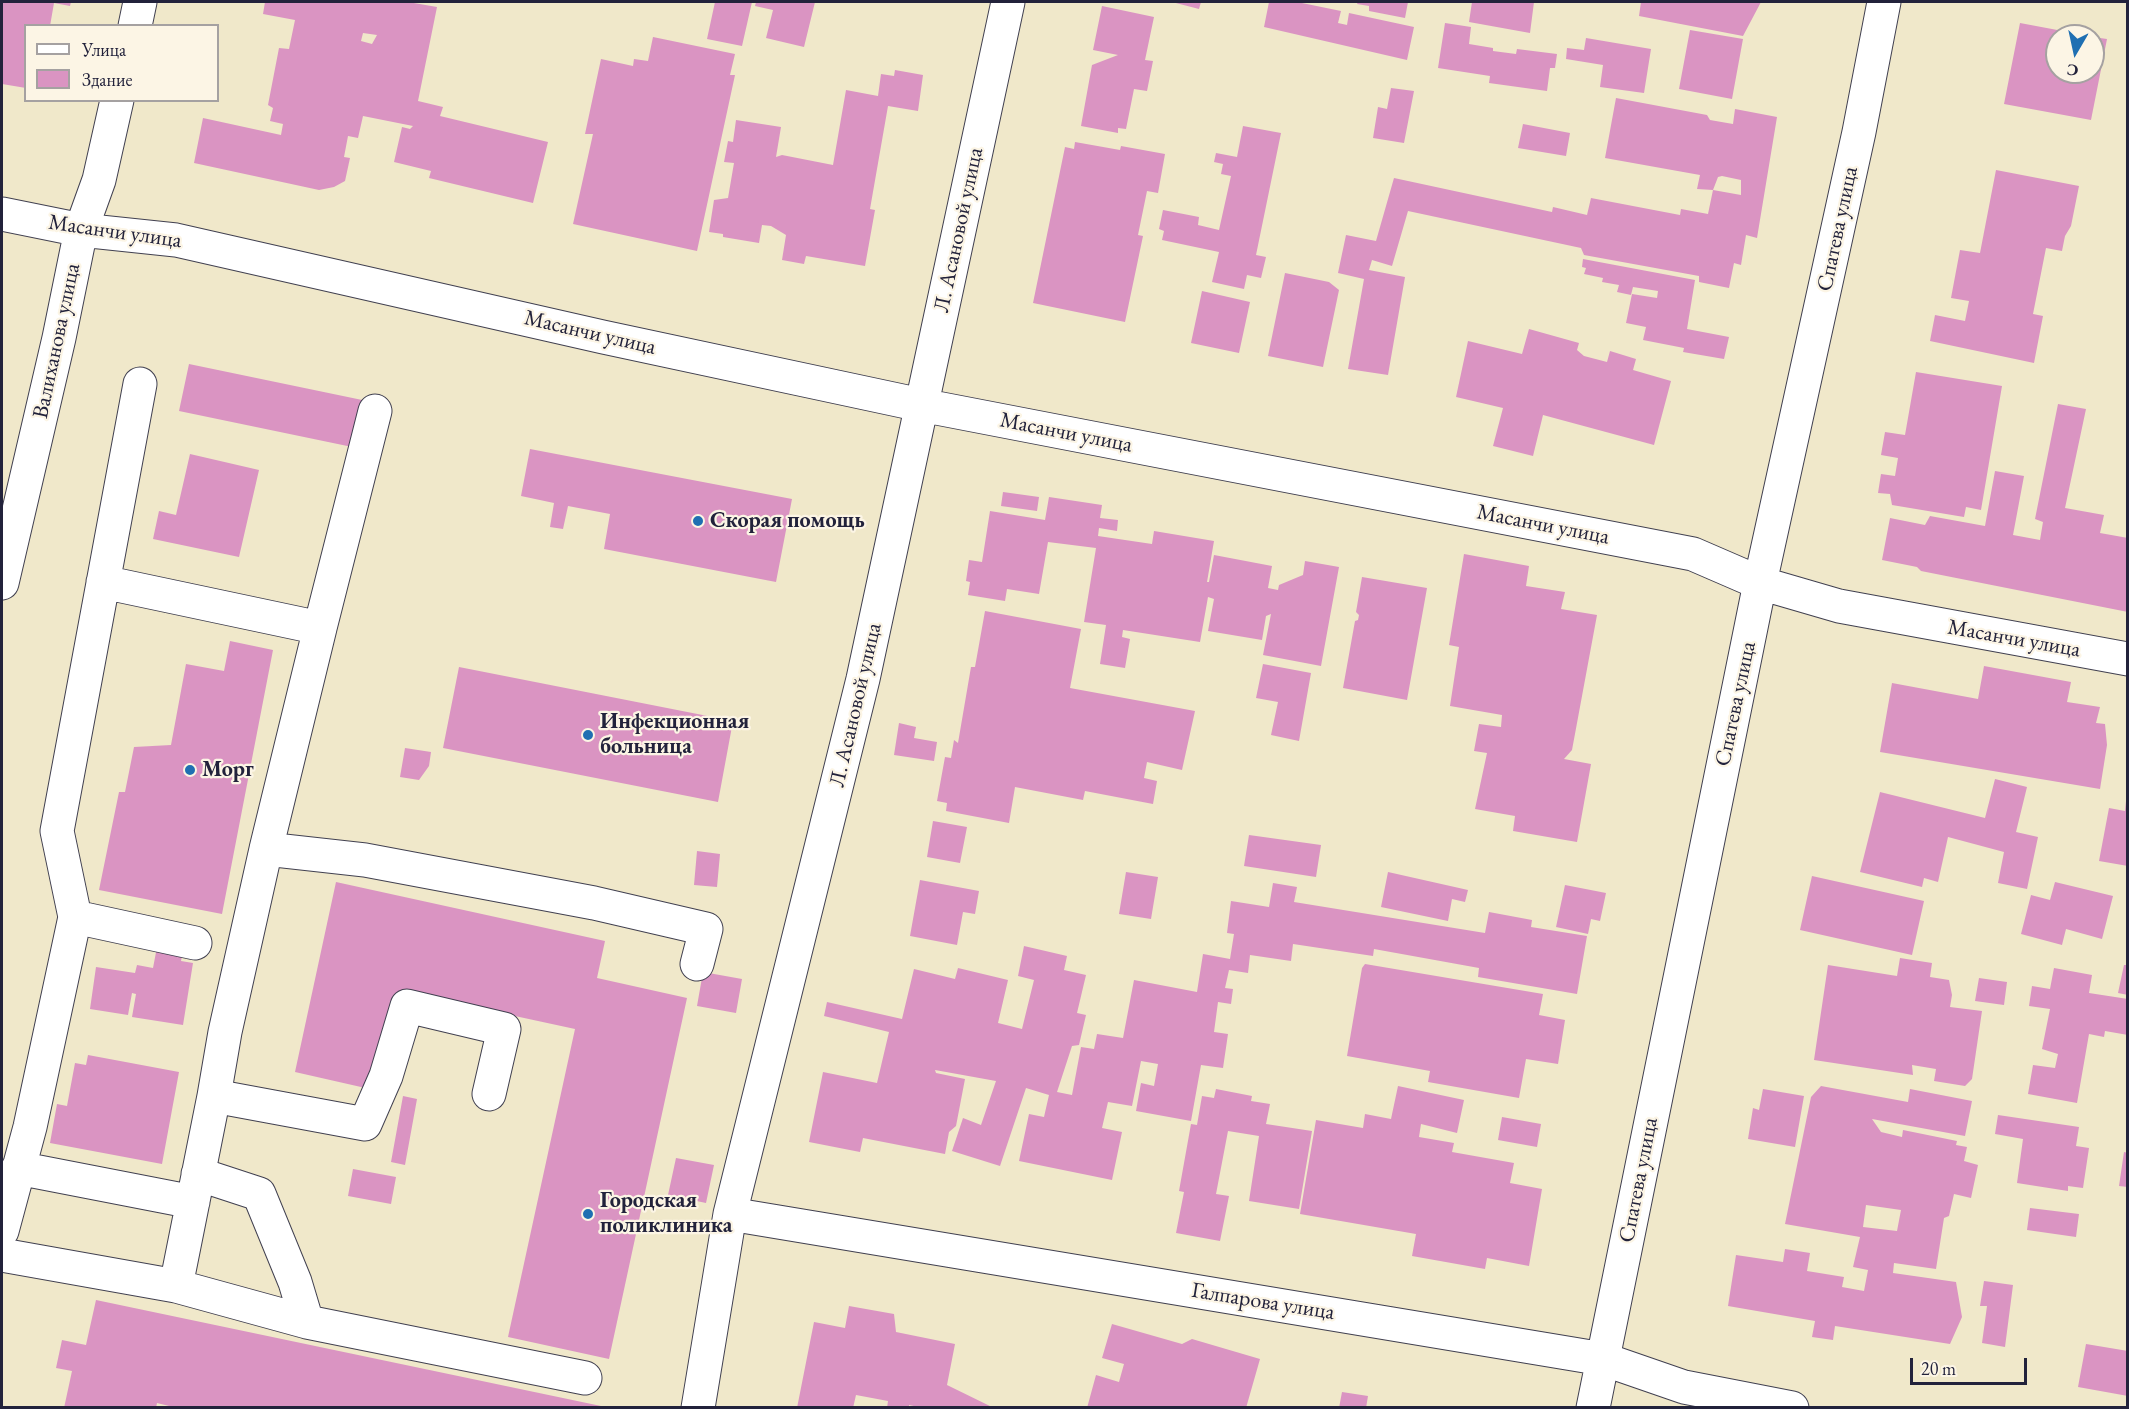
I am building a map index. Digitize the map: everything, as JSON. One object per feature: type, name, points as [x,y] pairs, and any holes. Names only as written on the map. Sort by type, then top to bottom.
[{"type":"street","points":[[135,24],[140,2]]},
{"type":"street","name":"Л. Асановой улица","points":[[698,1407],[730,1214],[863,679],[1008,2]]},
{"type":"street","name":"Спатева улица","points":[[1593,1407],[1760,583],[1859,132],[1884,2]]},
{"type":"street","name":"Валиханова улица","points":[[2,583],[59,338],[81,230],[99,180],[117,102]]},
{"type":"street","name":"Масанчи улица","points":[[2,214],[81,230],[176,240],[614,339],[921,405],[1693,554],[1760,583],[1839,606],[2127,659]]},
{"type":"street","points":[[2,1231],[30,1127],[75,917],[57,831],[140,384]]},
{"type":"street","points":[[176,1286],[225,1032],[266,849],[375,411]]},
{"type":"street","points":[[103,582],[320,627]]},
{"type":"street","points":[[266,849],[365,860],[594,903],[706,929],[698,964]]},
{"type":"street","points":[[75,917],[195,944]]},
{"type":"street","points":[[214,1096],[365,1124],[386,1076],[406,1006],[504,1029],[489,1094]]},
{"type":"street","points":[[18,1168],[259,1194],[295,1282],[307,1322]]},
{"type":"street","name":"Галпарова улица","points":[[730,1214],[1603,1359],[1684,1387],[1792,1407]]},
{"type":"street","points":[[2,1255],[176,1286],[307,1322],[585,1378]]},
{"type":"building","points":[[2,2],[71,2],[70,6],[54,3],[50,24],[24,24],[24,88],[2,84]]},
{"type":"building","points":[[265,2],[408,2],[437,7],[418,101],[443,107],[440,116],[548,142],[533,203],[429,178],[431,171],[394,162],[402,127],[410,129],[413,126],[363,116],[358,138],[348,136],[344,157],[350,158],[345,181],[334,187],[319,190],[194,163],[203,118],[281,135],[283,124],[270,121],[273,108],[268,105],[279,48],[289,49],[295,20],[263,14]],"holes":[[[363,33],[377,35],[372,44],[361,41]]]},
{"type":"building","points":[[715,2],[752,2],[742,46],[707,39]]},
{"type":"building","points":[[756,2],[815,2],[804,47],[766,38],[773,10],[755,6]]},
{"type":"building","points":[[1172,2],[1201,2],[1199,9]]},
{"type":"building","points":[[1269,2],[1297,2],[1341,11],[1338,23],[1347,25],[1349,13],[1414,27],[1407,60],[1264,27]]},
{"type":"building","points":[[1358,2],[1408,2],[1405,18],[1369,11],[1369,6],[1357,4]]},
{"type":"building","points":[[1472,2],[1534,2],[1530,33],[1469,22]]},
{"type":"building","points":[[1641,2],[1761,2],[1743,36],[1639,16]]},
{"type":"building","points":[[1102,6],[1154,17],[1145,60],[1153,61],[1147,91],[1134,89],[1126,129],[1118,128],[1118,133],[1081,126],[1092,65],[1118,55],[1093,50]]},
{"type":"building","points":[[1445,23],[1471,27],[1469,44],[1493,48],[1493,51],[1516,54],[1517,49],[1557,54],[1555,68],[1550,68],[1547,91],[1489,83],[1490,76],[1438,68]]},
{"type":"building","points":[[2020,23],[2045,28],[2045,84],[2098,84],[2091,120],[2004,104]]},
{"type":"building","points":[[1690,30],[1743,39],[1732,99],[1679,89]]},
{"type":"building","points":[[653,37],[735,54],[730,75],[735,75],[697,251],[573,224],[593,134],[585,134],[601,59],[633,66],[634,59],[648,61]]},
{"type":"building","points":[[1586,38],[1651,49],[1644,93],[1600,87],[1603,65],[1566,59],[1567,48],[1584,50]]},
{"type":"building","points":[[895,70],[923,75],[918,111],[888,106],[870,209],[875,210],[865,266],[806,256],[804,264],[782,260],[786,235],[771,226],[762,225],[759,243],[723,237],[723,234],[709,232],[714,200],[728,198],[734,163],[724,162],[728,141],[733,142],[736,120],[781,127],[776,157],[782,155],[833,165],[846,90],[878,96],[881,74],[894,76]]},
{"type":"building","points":[[1391,88],[1414,91],[1404,143],[1373,138],[1378,107],[1387,109]]},
{"type":"building","points":[[1616,98],[1707,115],[1710,120],[1733,124],[1735,109],[1777,117],[1757,238],[1746,235],[1741,265],[1734,263],[1729,288],[1699,282],[1699,276],[1584,255],[1581,248],[1408,211],[1392,266],[1372,260],[1369,270],[1405,277],[1388,375],[1348,369],[1364,279],[1338,273],[1346,235],[1376,241],[1394,178],[1552,212],[1553,207],[1587,215],[1591,198],[1680,215],[1681,209],[1708,214],[1713,190],[1697,189],[1700,175],[1605,158]],"holes":[[[1718,177],[1741,180],[1741,195],[1713,190]]]},
{"type":"building","points":[[1523,124],[1570,133],[1566,156],[1518,148]]},
{"type":"building","points":[[1243,126],[1281,133],[1256,255],[1266,257],[1261,278],[1247,275],[1244,289],[1212,282],[1219,252],[1162,240],[1164,231],[1159,229],[1163,210],[1199,217],[1198,225],[1219,230],[1231,176],[1221,174],[1223,164],[1214,162],[1216,153],[1237,157]]},
{"type":"building","points":[[1075,142],[1120,150],[1121,146],[1165,154],[1158,193],[1147,191],[1138,235],[1143,236],[1125,322],[1033,303],[1065,147],[1074,149]]},
{"type":"building","points":[[1996,170],[2079,186],[2071,226],[2065,236],[2062,251],[2046,248],[2033,314],[2043,316],[2034,363],[1930,341],[1935,315],[1965,321],[1969,301],[1951,298],[1960,250],[1980,253]]},
{"type":"building","points":[[1583,259],[1695,280],[1687,329],[1729,337],[1724,359],[1683,352],[1684,348],[1643,340],[1646,327],[1626,323],[1632,294],[1657,298],[1658,291],[1633,287],[1631,295],[1617,292],[1619,285],[1602,282],[1603,278],[1584,274],[1586,268],[1582,267]]},
{"type":"building","points":[[1285,273],[1329,282],[1339,290],[1323,367],[1268,356]]},
{"type":"building","points":[[1202,291],[1250,302],[1239,353],[1191,343]]},
{"type":"building","points":[[1529,329],[1579,343],[1577,350],[1584,356],[1607,362],[1610,351],[1636,359],[1633,370],[1671,381],[1654,445],[1543,415],[1533,456],[1493,446],[1503,408],[1456,397],[1468,341],[1522,354]]},
{"type":"building","points":[[189,364],[367,401],[357,448],[179,411]]},
{"type":"building","points":[[1916,372],[2002,386],[1981,510],[1966,507],[1964,517],[1892,505],[1890,494],[1878,493],[1881,474],[1895,476],[1898,458],[1881,455],[1885,432],[1905,435]]},
{"type":"building","points":[[2058,404],[2086,409],[2065,508],[2104,515],[2100,533],[2128,538],[2128,612],[1921,571],[1917,567],[1882,560],[1890,518],[1925,525],[1930,516],[1985,526],[1995,471],[2024,476],[2013,535],[2040,540],[2043,522],[2035,519]]},
{"type":"building","name":"Скорая помощь","points":[[530,449],[792,499],[776,582],[604,549],[610,514],[568,506],[563,529],[550,527],[554,503],[521,496]]},
{"type":"building","points":[[190,454],[259,470],[239,557],[153,539],[159,511],[176,515]]},
{"type":"building","points":[[1003,492],[1039,497],[1037,511],[1001,506]]},
{"type":"building","points":[[1049,497],[1102,505],[1100,518],[1118,520],[1117,531],[1099,528],[1098,536],[1152,544],[1154,531],[1214,541],[1207,582],[1209,582],[1214,555],[1272,566],[1268,588],[1278,590],[1279,585],[1303,575],[1305,561],[1339,567],[1321,666],[1263,655],[1271,614],[1266,616],[1262,640],[1208,631],[1214,599],[1208,597],[1200,642],[1123,630],[1122,637],[1130,639],[1125,668],[1100,664],[1106,625],[1084,622],[1096,548],[1048,542],[1039,594],[1007,589],[1005,601],[968,595],[970,582],[966,581],[969,560],[982,562],[990,511],[1045,520]]},
{"type":"building","points":[[1464,554],[1529,566],[1526,586],[1565,592],[1561,609],[1597,615],[1572,750],[1564,759],[1591,764],[1577,842],[1513,831],[1515,816],[1475,809],[1487,753],[1474,751],[1479,724],[1501,727],[1502,715],[1450,706],[1459,647],[1449,645]]},
{"type":"building","points":[[1362,577],[1427,588],[1407,700],[1343,688],[1355,621],[1358,620],[1359,615],[1356,612]]},
{"type":"building","points":[[985,611],[1081,629],[1070,688],[1195,711],[1182,770],[1147,762],[1144,778],[1157,781],[1153,804],[1085,791],[1083,800],[1015,787],[1009,823],[946,811],[947,803],[937,801],[945,757],[951,758],[954,740],[958,743],[971,667],[975,667]]},
{"type":"building","name":"Морг","points":[[230,641],[273,650],[222,914],[99,890],[119,792],[125,792],[134,747],[171,745],[186,664],[224,671]]},
{"type":"building","points":[[1263,664],[1311,673],[1299,741],[1271,735],[1278,702],[1256,698]]},
{"type":"building","points":[[1984,666],[2071,682],[2067,702],[2100,707],[2096,723],[2105,724],[2107,745],[2100,789],[1880,752],[1892,683],[1978,699]]},
{"type":"building","name":"Инфекционная больница","points":[[459,667],[733,721],[718,802],[443,748]]},
{"type":"building","points":[[899,723],[916,727],[914,738],[937,742],[934,761],[894,755]]},
{"type":"building","points":[[405,748],[431,752],[429,766],[419,780],[400,777]]},
{"type":"building","points":[[1995,779],[2027,787],[2016,832],[2038,837],[2027,889],[1998,883],[2004,852],[1948,837],[1938,882],[1924,878],[1922,887],[1860,872],[1880,792],[1985,818]]},
{"type":"building","points":[[2126,801],[2128,866],[2099,861],[2109,808],[2125,811]]},
{"type":"building","points":[[933,821],[967,827],[960,863],[927,857]]},
{"type":"building","points":[[1249,835],[1321,845],[1316,877],[1244,866]]},
{"type":"building","points":[[697,851],[720,854],[717,887],[694,885]]},
{"type":"building","points":[[1126,872],[1158,877],[1151,919],[1119,914]]},
{"type":"building","points":[[1388,872],[1468,890],[1465,902],[1452,899],[1448,921],[1381,907]]},
{"type":"building","points":[[1812,876],[1924,901],[1912,955],[1800,930]]},
{"type":"building","points":[[920,880],[979,891],[975,914],[963,912],[957,945],[910,936]]},
{"type":"building","name":"Городская поликлиника","points":[[336,882],[605,941],[597,978],[687,998],[609,1359],[508,1337],[575,1029],[404,992],[383,1092],[295,1072]]},
{"type":"building","points":[[2055,882],[2113,896],[2102,939],[2066,929],[2062,945],[2021,934],[2031,895],[2050,900]]},
{"type":"building","points":[[1273,883],[1297,887],[1294,902],[1485,933],[1489,912],[1532,920],[1531,927],[1587,936],[1577,994],[1478,977],[1479,968],[1374,949],[1373,956],[1293,944],[1291,961],[1250,955],[1248,973],[1229,970],[1225,988],[1233,989],[1231,1004],[1218,1002],[1214,1032],[1228,1034],[1223,1068],[1201,1065],[1191,1121],[1136,1111],[1141,1083],[1154,1086],[1158,1064],[1141,1061],[1132,1106],[1108,1102],[1102,1128],[1122,1132],[1112,1180],[1019,1161],[1029,1114],[1044,1117],[1049,1095],[1026,1088],[1000,1166],[952,1151],[963,1118],[981,1125],[996,1081],[935,1070],[936,1073],[965,1079],[956,1126],[949,1132],[945,1154],[863,1138],[860,1152],[809,1142],[823,1072],[877,1083],[889,1032],[824,1016],[827,1002],[902,1019],[914,969],[955,979],[958,968],[1008,980],[998,1023],[1022,1029],[1034,980],[1018,976],[1024,946],[1067,956],[1064,970],[1086,975],[1077,1013],[1086,1015],[1079,1045],[1072,1046],[1057,1092],[1072,1095],[1081,1047],[1094,1049],[1097,1034],[1123,1038],[1134,980],[1197,992],[1203,954],[1230,959],[1234,934],[1227,933],[1231,901],[1269,907]]},
{"type":"building","points":[[1565,885],[1606,893],[1600,921],[1591,919],[1588,934],[1556,927]]},
{"type":"building","points":[[157,947],[183,951],[181,961],[193,963],[183,1025],[132,1017],[136,994],[132,993],[128,1015],[90,1009],[96,967],[135,973],[137,965],[153,968]]},
{"type":"building","points":[[1900,958],[1932,963],[1930,977],[1949,980],[1952,995],[1950,1007],[1982,1011],[1972,1079],[1965,1086],[1934,1081],[1936,1069],[1912,1065],[1913,1075],[1814,1060],[1828,965],[1897,976]]},
{"type":"building","points":[[1365,964],[1543,994],[1539,1015],[1565,1020],[1558,1064],[1526,1059],[1519,1098],[1428,1082],[1430,1071],[1347,1056],[1362,968]]},
{"type":"building","points":[[2124,965],[2128,965],[2128,995],[2118,993]]},
{"type":"building","points":[[2054,968],[2092,975],[2089,993],[2128,999],[2128,1035],[2105,1031],[2104,1037],[2089,1034],[2077,1103],[2028,1094],[2033,1065],[2055,1068],[2058,1054],[2042,1049],[2050,1009],[2029,1006],[2032,986],[2050,989]]},
{"type":"building","points":[[703,972],[742,979],[736,1013],[697,1006]]},
{"type":"building","points":[[1979,978],[2007,982],[2004,1005],[1975,1001]]},
{"type":"building","points":[[88,1055],[179,1072],[162,1164],[50,1143],[57,1104],[67,1106],[75,1063],[86,1065]]},
{"type":"building","points":[[1398,1086],[1464,1100],[1457,1133],[1421,1124],[1419,1137],[1454,1143],[1452,1152],[1514,1163],[1510,1183],[1542,1189],[1529,1266],[1487,1258],[1485,1269],[1412,1256],[1416,1234],[1300,1214],[1316,1120],[1363,1128],[1365,1114],[1391,1119]]},
{"type":"building","points":[[1821,1086],[1908,1102],[1910,1089],[1972,1101],[1965,1136],[1872,1119],[1881,1132],[1902,1137],[1903,1130],[1957,1141],[1956,1145],[1967,1147],[1964,1161],[1978,1165],[1971,1198],[1954,1194],[1949,1216],[1944,1218],[1936,1269],[1894,1263],[1893,1273],[1956,1282],[1962,1317],[1950,1344],[1835,1326],[1833,1340],[1812,1337],[1815,1321],[1728,1306],[1736,1255],[1783,1262],[1785,1249],[1810,1253],[1807,1271],[1844,1277],[1842,1287],[1864,1291],[1868,1270],[1853,1267],[1860,1237],[1785,1224],[1811,1097]],"holes":[[[1866,1205],[1901,1210],[1897,1231],[1863,1227]]]},
{"type":"building","points":[[1216,1089],[1252,1096],[1251,1101],[1270,1104],[1266,1124],[1312,1131],[1299,1209],[1249,1201],[1259,1136],[1228,1131],[1216,1194],[1229,1196],[1220,1241],[1176,1233],[1184,1192],[1179,1191],[1191,1124],[1197,1125],[1202,1096],[1214,1098]]},
{"type":"building","points":[[1763,1089],[1804,1096],[1795,1147],[1748,1139],[1753,1108],[1759,1110]]},
{"type":"building","points":[[403,1096],[417,1099],[405,1165],[391,1162]]},
{"type":"building","points":[[1998,1115],[2079,1127],[2076,1146],[2089,1148],[2083,1188],[2068,1186],[2068,1191],[2017,1183],[2023,1139],[1995,1134]]},
{"type":"building","points":[[1502,1117],[1541,1124],[1537,1147],[1498,1140]]},
{"type":"building","points":[[2124,1152],[2128,1153],[2128,1187],[2119,1186]]},
{"type":"building","points":[[676,1158],[714,1165],[706,1203],[668,1195]]},
{"type":"building","points":[[353,1169],[396,1177],[391,1204],[348,1196]]},
{"type":"building","points":[[2030,1208],[2079,1214],[2076,1237],[2027,1230]]},
{"type":"building","points":[[1984,1281],[2013,1285],[2005,1347],[1982,1343],[1987,1306],[1980,1306]]},
{"type":"building","points":[[96,1300],[601,1406],[601,1408],[177,1408],[157,1403],[156,1408],[64,1408],[72,1371],[56,1368],[62,1340],[86,1345]]},
{"type":"building","points":[[849,1306],[894,1314],[896,1332],[955,1344],[947,1385],[994,1408],[923,1408],[909,1405],[909,1408],[887,1408],[888,1401],[856,1395],[853,1408],[797,1408],[814,1322],[845,1328]]},
{"type":"building","points":[[1112,1324],[1182,1344],[1192,1339],[1260,1359],[1246,1408],[1087,1408],[1096,1375],[1119,1382],[1124,1364],[1102,1358]]},
{"type":"building","points":[[2086,1344],[2128,1351],[2128,1396],[2078,1387]]},
{"type":"building","points":[[1342,1392],[1368,1396],[1366,1408],[1339,1408]]},
{"type":"place","name":"Скорая помощь","points":[[698,521]]},
{"type":"place","name":"Инфекционная больница","points":[[588,735]]},
{"type":"place","name":"Морг","points":[[190,770]]},
{"type":"place","name":"Городская поликлиника","points":[[588,1214]]}]
